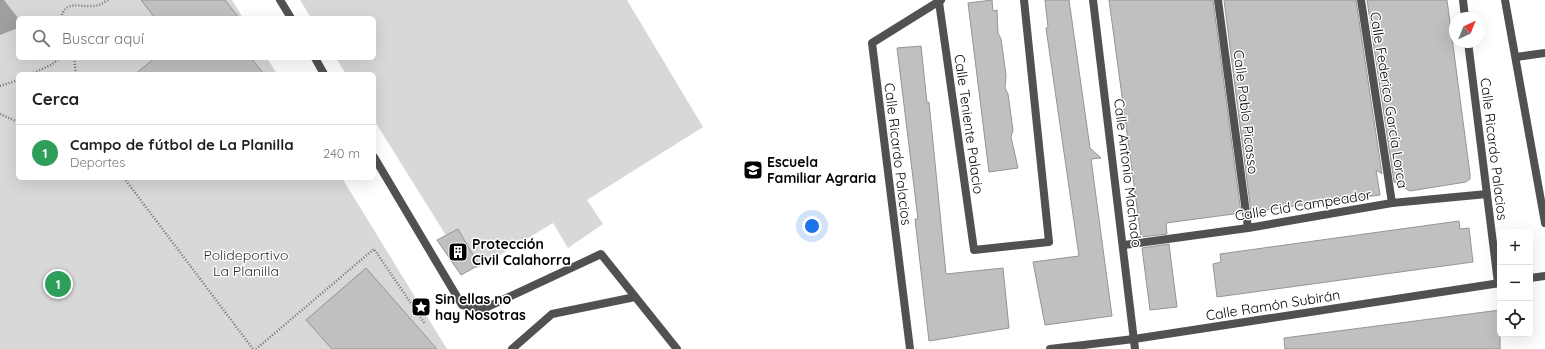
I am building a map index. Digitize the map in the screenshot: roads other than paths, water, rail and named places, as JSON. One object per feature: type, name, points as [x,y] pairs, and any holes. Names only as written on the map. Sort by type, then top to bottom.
[{"type":"street","points":[[280,0],[290,16]]},
{"type":"street","name":"Calle Teniente Palacio","points":[[940,1],[974,250],[1049,242],[1024,0]]},
{"type":"street","name":"Calle Antonio Machado","points":[[1093,0],[1136,349]]},
{"type":"street","name":"Calle Pablo Picasso","points":[[1218,0],[1248,228]]},
{"type":"street","name":"Calle Federico García Lorca","points":[[1361,0],[1392,203]]},
{"type":"street","points":[[1462,0],[1464,12]]},
{"type":"street","points":[[1505,0],[1545,223]]},
{"type":"street","name":"Calle Ricardo Palacios","points":[[910,349],[872,42],[940,1]]},
{"type":"street","name":"Calle Ricardo Palacios","points":[[1469,48],[1497,268]]},
{"type":"street","points":[[1516,57],[1545,54]]},
{"type":"street","points":[[316,60],[323,72]]},
{"type":"street","points":[[376,160],[462,305],[482,309],[601,254],[676,349]]},
{"type":"street","name":"Calle Cid Campeador","points":[[1124,245],[1248,228],[1392,203],[1487,194]]},
{"type":"street","points":[[1533,278],[1545,276]]},
{"type":"street","name":"Calle Ramón Subirán","points":[[1050,349],[1134,339],[1497,283]]},
{"type":"street","points":[[512,349],[552,314],[635,297]]},
{"type":"place","name":"Escuela Familiar Agraria","points":[[753,170]]},
{"type":"place","name":"Protección Civil Calahorra","points":[[458,252]]},
{"type":"place","name":"Campo de fútbol de La Planilla","points":[[58,284]]},
{"type":"place","name":"Sin ellas no hay Nosotras","points":[[421,307]]},
{"type":"park label","name":"Polideportivo La Planilla","points":[[246,264]]}]
